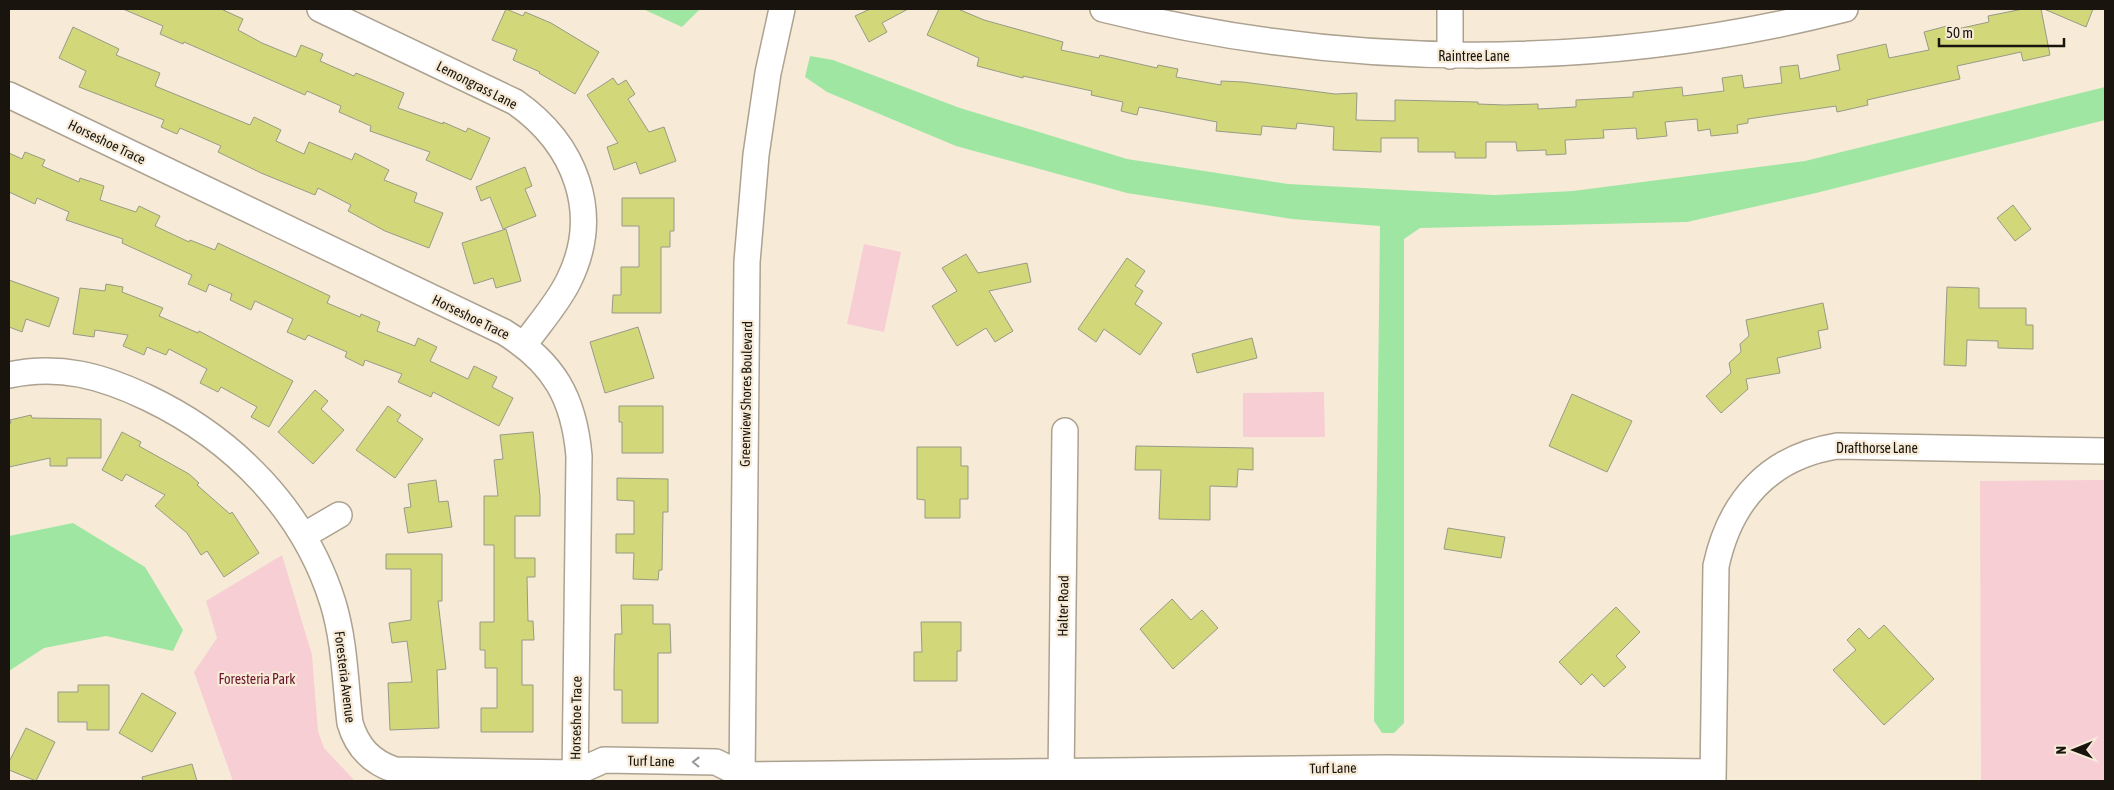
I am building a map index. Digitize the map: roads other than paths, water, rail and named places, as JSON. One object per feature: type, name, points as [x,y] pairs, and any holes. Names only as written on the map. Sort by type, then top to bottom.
[{"type":"street","name":"Lemongrass Lane","points":[[320,9],[515,102],[545,126],[564,150],[574,171],[580,193],[583,216],[582,239],[577,261],[568,282],[524,344]]},
{"type":"street","name":"Greenview Shores Boulevard","points":[[739,779],[747,262],[756,155],[768,73],[782,9]]},
{"type":"street","name":"Raintree Lane","points":[[1103,9],[1209,32],[1284,44],[1359,52],[1450,56],[1582,52],[1657,45],[1732,34],[1807,14],[1846,9]]},
{"type":"street","points":[[1450,9],[1450,56]]},
{"type":"street","name":"Horseshoe Trace","points":[[9,95],[496,328],[524,344],[550,370],[563,389],[572,410],[579,456],[579,779]]},
{"type":"street","name":"Foresteria Avenue","points":[[9,374],[52,370],[92,375],[118,383],[167,407],[202,428],[244,462],[272,492],[303,536],[318,565],[332,603],[342,642],[350,723],[359,744],[370,757],[385,766],[408,771],[579,779]]},
{"type":"street","name":"Halter Road","points":[[1061,777],[1065,431]]},
{"type":"street","name":"Drafthorse Lane","points":[[1713,776],[1716,566],[1729,522],[1741,503],[1764,478],[1783,464],[1804,454],[1837,446],[2105,451]]},
{"type":"street","points":[[303,536],[339,516]]},
{"type":"street","name":"Turf Lane","points":[[579,779],[604,760],[716,762],[739,779],[1061,777],[1387,768],[1713,776]]},
{"type":"park label","name":"Foresteria Park","points":[[257,679]]}]
